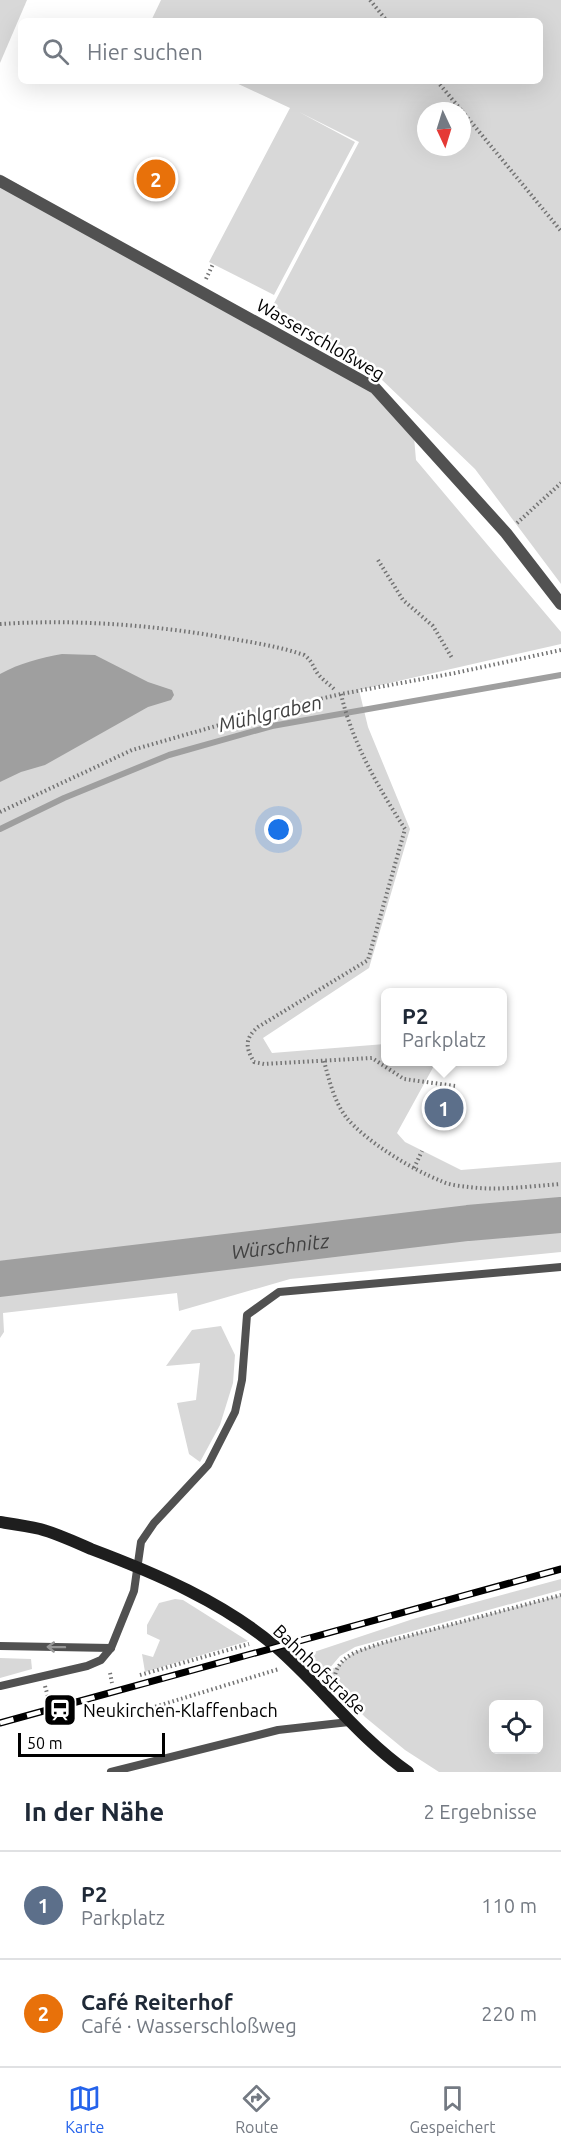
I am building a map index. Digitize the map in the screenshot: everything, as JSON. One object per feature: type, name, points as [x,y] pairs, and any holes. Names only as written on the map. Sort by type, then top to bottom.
[{"type":"main road","name":"Bahnhofstraße","points":[[0,1522],[42,1530],[138,1567],[216,1606],[265,1639],[295,1665],[349,1722],[408,1772]]},
{"type":"street","name":"Wasserschloßweg","points":[[0,181],[375,388],[506,533],[561,604]]},
{"type":"lane","points":[[0,1686],[87,1666],[101,1660],[111,1648],[134,1591],[141,1542],[153,1523],[208,1465],[235,1412],[242,1380],[247,1315],[279,1292],[561,1267]]},
{"type":"lane","points":[[0,1646],[111,1648]]},
{"type":"lane","points":[[111,1772],[278,1730],[349,1722]]},
{"type":"path","points":[[369,0],[384,18]]},
{"type":"path","points":[[440,84],[454,102]]},
{"type":"path","points":[[471,122],[561,231]]},
{"type":"path","points":[[506,533],[561,483]]},
{"type":"path","points":[[378,560],[403,600],[433,626],[452,658]]},
{"type":"path","points":[[0,624],[100,623],[197,632],[304,655],[311,660],[315,670],[334,689]]},
{"type":"path","points":[[0,812],[132,750],[265,711],[561,650]]},
{"type":"path","points":[[341,694],[347,721],[382,794],[405,829],[368,960],[258,1027],[250,1034],[247,1042],[249,1054],[254,1062],[264,1064],[372,1058],[381,1064]]},
{"type":"path","points":[[324,1061],[331,1087],[345,1115],[356,1127],[414,1168],[443,1182],[471,1187],[501,1188],[561,1184]]},
{"type":"path","points":[[385,1066],[405,1079],[454,1086]]},
{"type":"path","points":[[414,1168],[422,1151]]},
{"type":"path","points":[[323,1694],[334,1686],[334,1673],[338,1664],[358,1651],[561,1595]]},
{"type":"path","points":[[140,1675],[265,1639]]},
{"type":"path","points":[[152,1708],[295,1665]]},
{"type":"path","points":[[110,1673],[112,1683]]},
{"type":"shaded area","points":[[0,0],[27,0],[18,18],[0,63]]},
{"type":"shaded area","points":[[161,0],[561,0],[561,584],[475,469],[380,378],[271,309],[359,142],[299,112],[355,142],[274,295],[209,262],[290,108],[238,84],[543,84],[543,18],[152,18]]},
{"type":"shaded area","points":[[0,174],[373,389],[414,437],[416,460],[561,632],[561,644],[359,690],[368,727],[410,829],[369,968],[263,1038],[272,1053],[381,1044],[381,1066],[434,1066],[397,1133],[405,1142],[461,1170],[561,1162],[561,1252],[290,1279],[179,1311],[177,1293],[3,1313],[4,1332],[0,1338]]},
{"type":"shaded area","points":[[62,654],[95,655],[148,682],[172,690],[174,695],[171,700],[148,707],[45,765],[21,772],[0,782],[0,674],[30,661]]},
{"type":"shaded area","points":[[221,1326],[235,1355],[233,1383],[220,1425],[200,1462],[189,1454],[177,1403],[196,1400],[200,1363],[166,1366],[192,1330]]},
{"type":"shaded area","points":[[561,1579],[561,1590],[355,1647],[340,1656],[328,1670],[363,1649],[561,1595],[561,1772],[439,1772],[405,1750],[365,1717],[305,1655],[413,1619]]},
{"type":"shaded area","points":[[175,1599],[183,1600],[248,1641],[145,1672],[142,1654],[153,1657],[160,1640],[147,1634],[147,1625],[159,1603]]},
{"type":"shaded area","points":[[0,1658],[31,1659],[32,1669],[0,1678]]},
{"type":"waterway","name":"Mühlgraben","points":[[0,829],[64,798],[169,755],[272,726],[561,675]]},
{"type":"waterway","name":"Würschnitz","points":[[0,1279],[468,1223],[561,1215]]},
{"type":"railway","points":[[0,1723],[561,1569]]},
{"type":"place","name":"Café Reiterhof","points":[[156,179]]},
{"type":"place","name":"P2","points":[[444,1108]]},
{"type":"place","name":"Neukirchen-Klaffenbach","points":[[60,1710]]}]
